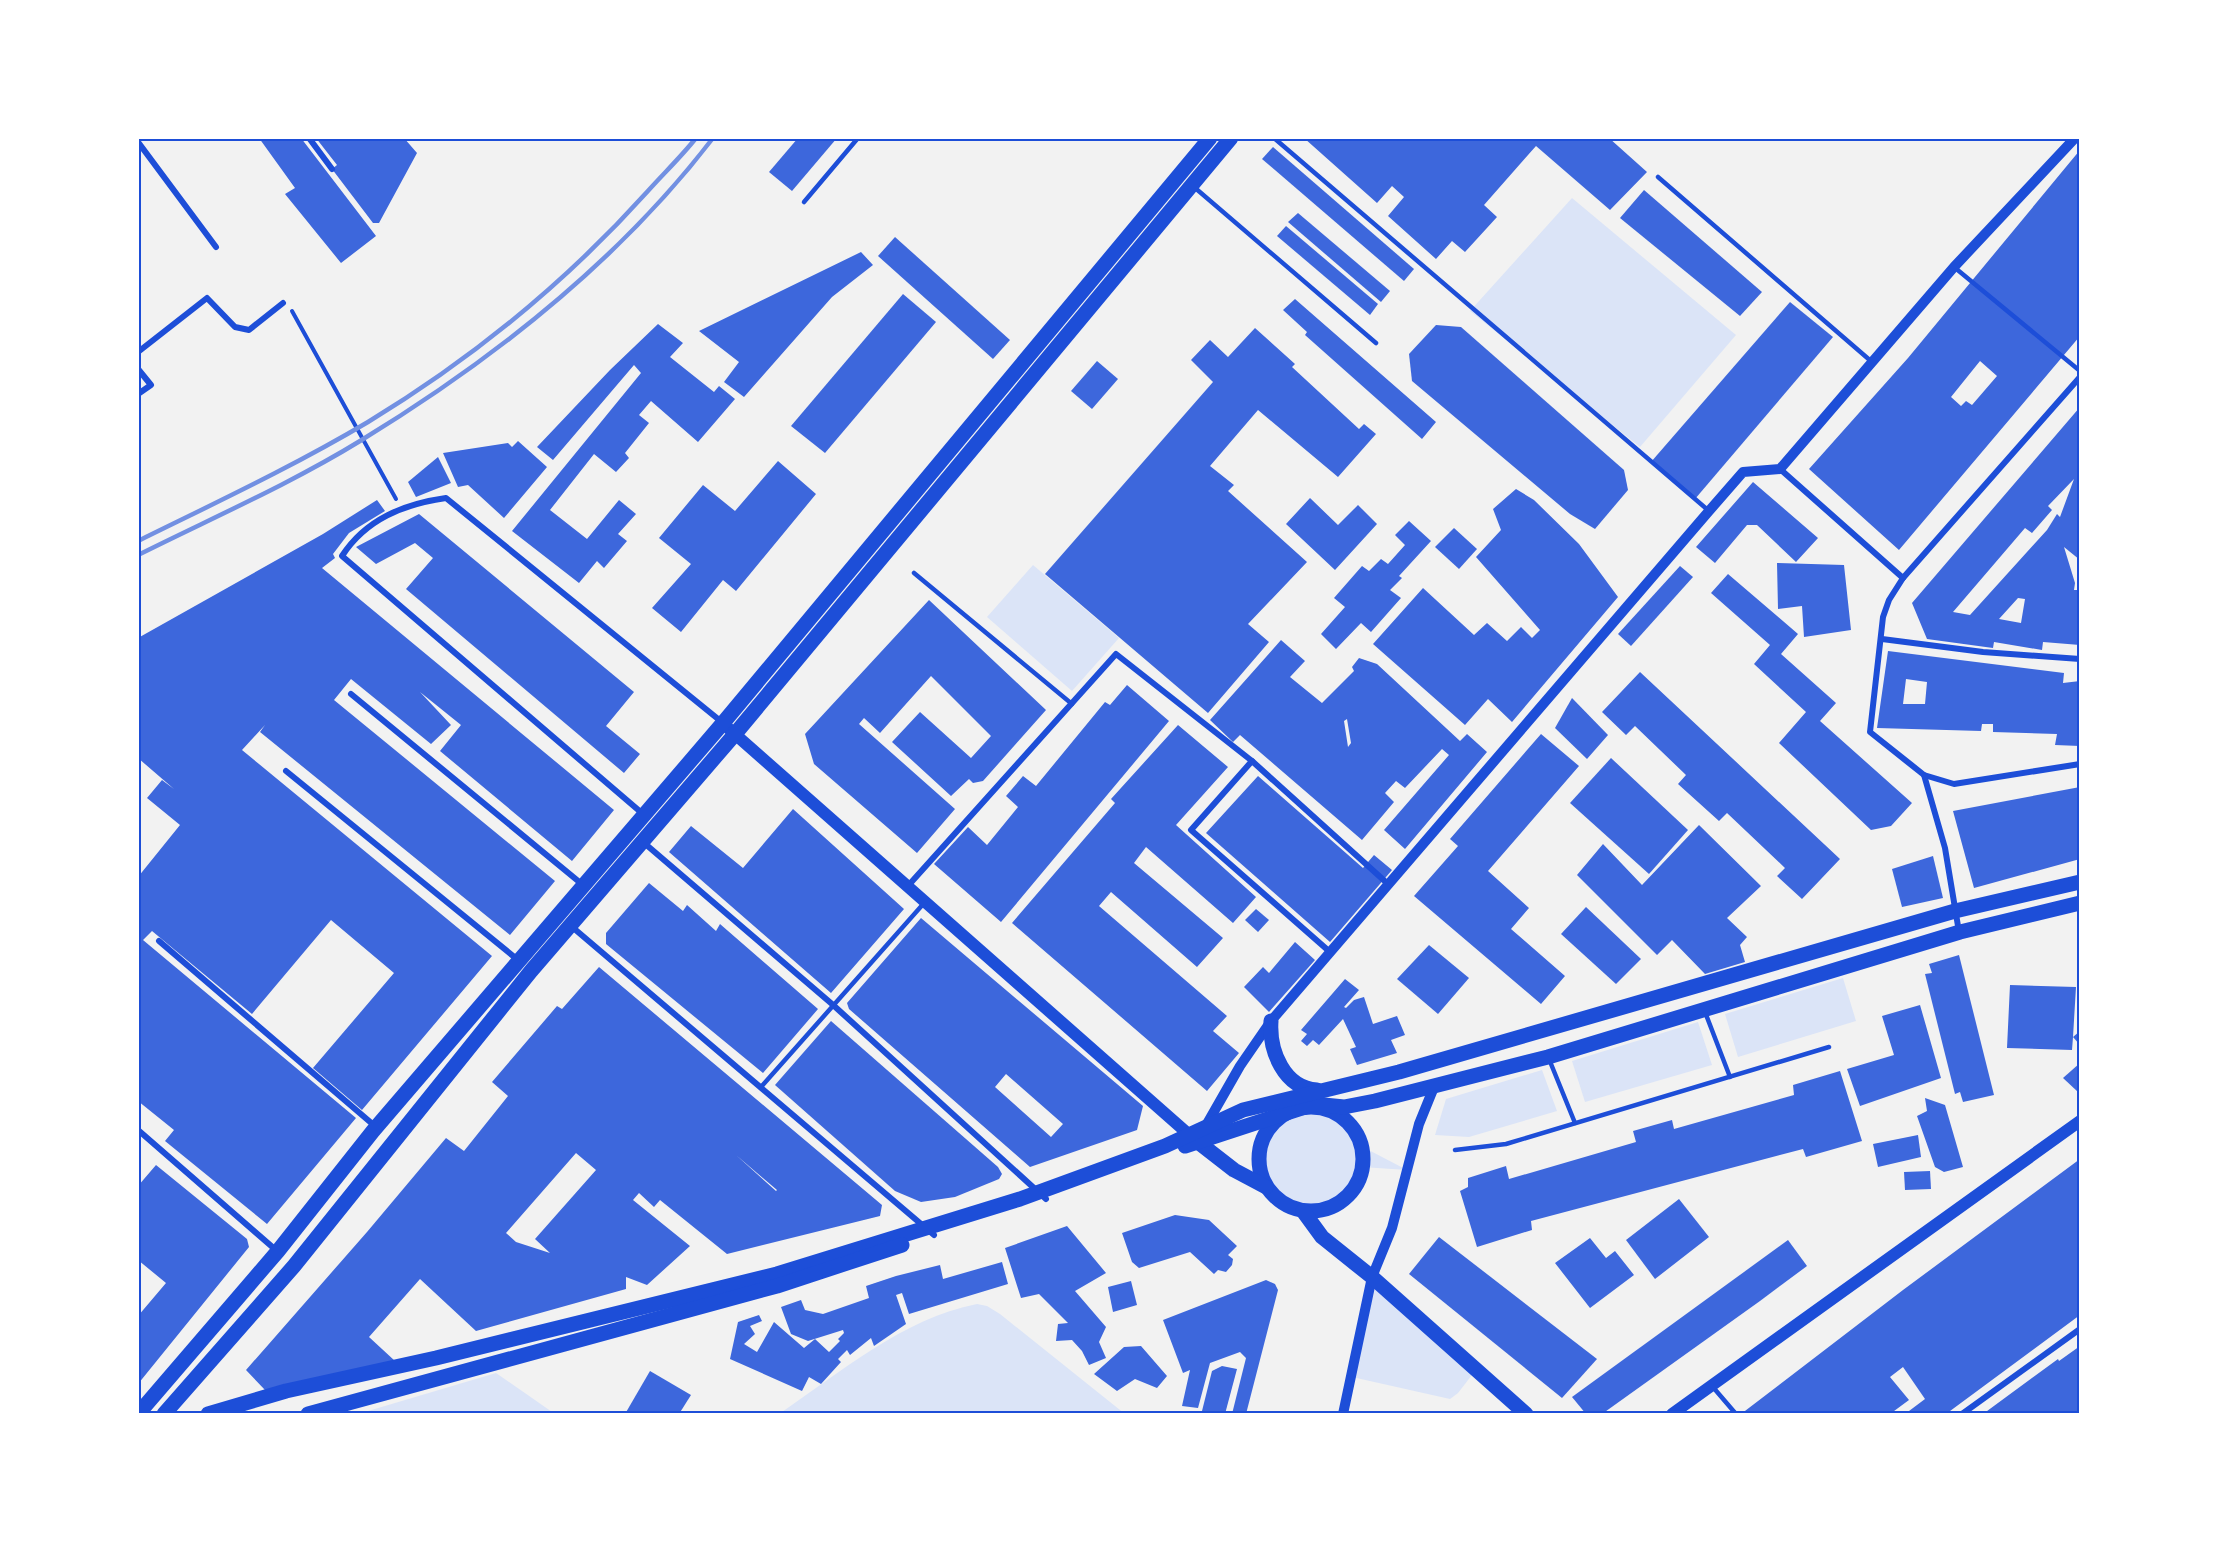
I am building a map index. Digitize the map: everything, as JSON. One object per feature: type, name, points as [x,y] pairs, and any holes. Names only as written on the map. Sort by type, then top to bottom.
[{"type":"main road","points":[[138,1414],[278,1251],[376,1128],[518,960],[723,723],[1210,138]]},
{"type":"main road","points":[[164,1414],[294,1266],[570,925],[735,734],[1231,138]]},
{"type":"main road","points":[[723,723],[1194,1138],[1234,1170],[1266,1187],[1286,1205],[1303,1211],[1329,1207],[1346,1198],[1360,1176],[1361,1146],[1356,1134],[1345,1120],[1330,1110],[1314,1104]]},
{"type":"main road","points":[[208,1414],[286,1391],[436,1358],[777,1274],[930,1231],[1043,1195],[1323,1090],[1399,1072],[1955,911],[2080,882]]},
{"type":"main road","points":[[1194,1138],[1205,1127],[1243,1110],[1293,1103],[1344,1107],[1434,1087],[1548,1057],[1960,932],[2080,903]]},
{"type":"main road","points":[[1271,1021],[1272,1046],[1289,1077],[1305,1089],[1323,1090]]},
{"type":"main road","points":[[1293,1103],[1330,1110]]},
{"type":"main road","points":[[1266,1187],[1259,1162],[1260,1144],[1270,1128],[1293,1103]]},
{"type":"main road","points":[[1672,1414],[2080,1121]]},
{"type":"main road","points":[[1303,1211],[1322,1238],[1372,1277],[1526,1414]]},
{"type":"main road","points":[[308,1414],[777,1286],[930,1231]]},
{"type":"street","points":[[309,138],[332,169]]},
{"type":"street","points":[[1205,1127],[1240,1066],[1271,1021],[1743,472],[1780,468],[1954,267],[2076,138]]},
{"type":"street","points":[[138,142],[216,247]]},
{"type":"street","points":[[138,352],[207,298],[235,327],[249,330],[283,303]]},
{"type":"street","points":[[138,369],[151,385],[138,394]]},
{"type":"street","points":[[2080,376],[1903,578],[1886,609],[1870,732],[1924,775],[1954,784],[2080,764]]},
{"type":"street","points":[[1780,468],[1903,578]]},
{"type":"street","points":[[643,815],[342,556],[354,537],[400,508],[447,498],[723,723]]},
{"type":"street","points":[[1882,639],[1983,652],[2080,659]]},
{"type":"street","points":[[907,887],[1116,654],[1252,761],[1388,884]]},
{"type":"street","points":[[351,694],[583,885]]},
{"type":"street","points":[[1252,761],[1191,830],[1330,952]]},
{"type":"street","points":[[286,771],[518,960]]},
{"type":"street","points":[[1924,775],[1945,848],[1960,932]]},
{"type":"street","points":[[642,841],[832,1004],[1043,1195]]},
{"type":"street","points":[[570,925],[930,1231]]},
{"type":"street","points":[[159,941],[376,1128]]},
{"type":"street","points":[[1343,1414],[1372,1277],[1392,1227],[1419,1124],[1434,1087]]},
{"type":"street","points":[[138,1131],[278,1251]]},
{"type":"street","points":[[1962,1414],[2080,1329]]},
{"type":"lane","points":[[804,202],[858,138]]},
{"type":"lane","points":[[1274,138],[1708,512]]},
{"type":"lane","points":[[1658,177],[1872,362]]},
{"type":"lane","points":[[1191,186],[1376,343]]},
{"type":"lane","points":[[1954,267],[2080,371]]},
{"type":"lane","points":[[914,573],[1072,704]]},
{"type":"lane","points":[[761,1087],[924,902]]},
{"type":"lane","points":[[1704,1010],[1730,1077]]},
{"type":"lane","points":[[1455,1149],[1506,1144],[1828,1047]]},
{"type":"lane","points":[[1548,1057],[1575,1123]]},
{"type":"lane","points":[[1711,1384],[1736,1414]]},
{"type":"path","points":[[283,303],[292,311],[400,508]]},
{"type":"shaded area","points":[[1572,198],[1736,335],[1640,447],[1470,311]]},
{"type":"shaded area","points":[[1033,565],[1119,638],[1072,691],[987,617]]},
{"type":"shaded area","points":[[1843,978],[1856,1021],[1738,1057],[1725,1014]]},
{"type":"shaded area","points":[[1698,1022],[1712,1065],[1585,1102],[1572,1061]]},
{"type":"shaded area","points":[[1542,1070],[1557,1111],[1469,1137],[1435,1135],[1446,1099]]},
{"type":"shaded area","points":[[1298,1110],[1330,1112],[1345,1120],[1356,1134],[1361,1146],[1407,1170],[1362,1167],[1353,1189],[1338,1203],[1320,1210],[1302,1210],[1284,1204],[1270,1192],[1261,1175],[1260,1152],[1268,1131],[1284,1117]]},
{"type":"shaded area","points":[[1377,1282],[1475,1371],[1458,1393],[1450,1399],[1352,1377]]},
{"type":"shaded area","points":[[977,1304],[987,1306],[1000,1314],[1125,1414],[779,1414],[898,1334],[950,1311]]},
{"type":"shaded area","points":[[496,1373],[555,1414],[358,1414]]},
{"type":"building","points":[[259,138],[301,138],[376,236],[341,263],[285,194],[295,188]]},
{"type":"building","points":[[316,138],[404,138],[417,153],[379,223],[373,223],[332,169],[337,165]]},
{"type":"building","points":[[798,138],[837,138],[792,191],[769,172]]},
{"type":"building","points":[[1304,138],[1609,138],[1647,172],[1610,210],[1536,146],[1484,205],[1497,217],[1465,252],[1452,241],[1436,259],[1388,216],[1404,197],[1392,186],[1377,203]]},
{"type":"building","points":[[1273,147],[1414,269],[1404,281],[1262,159]]},
{"type":"building","points":[[2080,150],[2080,336],[1899,550],[1809,469],[1908,358]],"holes":[[[1980,361],[1997,376],[1972,405],[1966,401],[1961,406],[1951,397]]]},
{"type":"building","points":[[1644,190],[1762,292],[1740,316],[1620,218]]},
{"type":"building","points":[[1298,213],[1390,291],[1381,302],[1288,222]]},
{"type":"building","points":[[1286,226],[1378,304],[1370,315],[1277,236]]},
{"type":"building","points":[[895,237],[1010,340],[993,359],[878,256]]},
{"type":"building","points":[[861,252],[873,265],[832,297],[744,397],[724,382],[739,362],[699,331]]},
{"type":"building","points":[[903,294],[936,322],[825,453],[791,426]]},
{"type":"building","points":[[1295,299],[1436,422],[1422,439],[1305,335],[1307,332],[1283,310]]},
{"type":"building","points":[[1790,302],[1833,337],[1695,499],[1651,462]]},
{"type":"building","points":[[658,324],[683,343],[670,357],[714,392],[719,386],[735,399],[698,442],[651,401],[639,415],[649,423],[625,453],[629,458],[616,472],[594,454],[550,510],[587,539],[619,500],[636,514],[618,534],[627,541],[604,568],[597,561],[579,583],[512,531],[641,373],[634,365],[553,460],[537,447],[610,370]]},
{"type":"building","points":[[1436,325],[1461,327],[1624,470],[1628,490],[1595,529],[1570,514],[1412,381],[1409,354]]},
{"type":"building","points":[[1255,328],[1295,364],[1292,367],[1359,429],[1364,424],[1376,434],[1338,477],[1258,410],[1210,466],[1234,485],[1228,491],[1307,562],[1248,624],[1269,642],[1208,713],[1045,574],[1213,382],[1191,360],[1210,340],[1228,357]]},
{"type":"building","points":[[1097,361],[1118,379],[1092,409],[1071,391]]},
{"type":"building","points":[[2080,407],[2080,560],[2064,547],[2075,583],[2074,590],[2080,590],[2080,645],[2043,642],[2042,650],[1994,642],[1993,648],[1927,639],[1912,603]],"holes":[[[2074,479],[2060,517],[2057,514],[2047,530],[1970,615],[1953,612],[2025,528],[2032,533],[2052,510],[2048,506]],[[2018,598],[2025,599],[2021,623],[1999,619]]]},
{"type":"building","points":[[518,441],[547,467],[504,518],[468,485],[458,487],[443,453],[508,443],[512,447]]},
{"type":"building","points":[[438,457],[451,483],[416,497],[408,482]]},
{"type":"building","points":[[778,461],[816,494],[736,591],[723,580],[681,632],[652,608],[691,564],[659,538],[703,485],[735,511]]},
{"type":"building","points":[[1753,482],[1818,538],[1796,562],[1757,525],[1747,525],[1715,563],[1696,547]]},
{"type":"building","points":[[1516,489],[1534,500],[1579,544],[1618,597],[1512,722],[1488,699],[1465,725],[1373,644],[1423,588],[1474,635],[1487,623],[1507,641],[1521,627],[1532,638],[1540,630],[1476,557],[1501,530],[1493,509]]},
{"type":"building","points":[[1310,498],[1338,525],[1358,505],[1377,524],[1335,570],[1286,524]]},
{"type":"building","points":[[377,500],[385,511],[349,533],[333,554],[335,558],[322,568],[614,810],[572,861],[440,751],[461,725],[420,692],[451,725],[431,744],[351,679],[334,700],[555,881],[510,935],[260,732],[265,725],[242,750],[492,956],[362,1110],[313,1068],[394,973],[331,920],[252,1014],[152,931],[143,940],[356,1118],[267,1224],[165,1141],[174,1130],[138,1101],[138,877],[180,825],[147,798],[162,780],[174,789],[138,758],[138,638],[323,534]]},
{"type":"building","points":[[419,514],[634,692],[606,726],[640,754],[624,773],[406,589],[433,558],[415,543],[376,564],[356,547]]},
{"type":"building","points":[[1409,521],[1431,541],[1399,576],[1402,578],[1390,590],[1401,598],[1371,632],[1361,623],[1336,649],[1321,634],[1345,607],[1334,598],[1362,566],[1369,571],[1381,559],[1388,564],[1405,545],[1395,535]]},
{"type":"building","points":[[1454,528],[1477,549],[1459,569],[1435,547]]},
{"type":"building","points":[[1777,563],[1844,565],[1851,630],[1804,637],[1802,606],[1778,609]]},
{"type":"building","points":[[1680,566],[1693,577],[1631,646],[1618,634]]},
{"type":"building","points":[[1728,574],[1798,634],[1781,654],[1836,703],[1820,721],[1912,803],[1891,826],[1871,830],[1779,743],[1806,712],[1754,664],[1770,645],[1711,593]]},
{"type":"building","points":[[929,600],[1046,710],[983,781],[973,783],[969,779],[951,796],[892,742],[920,712],[971,758],[991,736],[931,676],[880,733],[864,718],[859,724],[955,809],[917,853],[814,764],[805,734]]},
{"type":"building","points":[[1281,640],[1305,661],[1290,677],[1322,703],[1354,671],[1352,667],[1359,658],[1377,664],[1460,741],[1467,734],[1487,752],[1405,849],[1384,830],[1449,755],[1442,749],[1405,788],[1396,781],[1385,793],[1394,802],[1362,840],[1240,735],[1233,742],[1210,720]],"holes":[[[1347,719],[1351,743],[1348,747],[1344,721]]]},
{"type":"building","points":[[1888,651],[2064,673],[2063,683],[2080,681],[2080,746],[2055,745],[2057,734],[1993,732],[1993,724],[1982,724],[1981,731],[1877,728]],"holes":[[[1906,679],[1927,682],[1925,704],[1903,704]]]},
{"type":"building","points":[[1640,672],[1840,859],[1802,899],[1777,876],[1785,868],[1727,813],[1719,821],[1678,784],[1686,775],[1635,726],[1626,735],[1602,712]]},
{"type":"building","points":[[1127,685],[1169,721],[1001,922],[934,864],[968,827],[987,845],[1018,807],[1006,796],[1023,776],[1036,786],[1105,702],[1110,705]]},
{"type":"building","points":[[1572,698],[1608,735],[1587,759],[1555,728]]},
{"type":"building","points":[[1178,725],[1228,767],[1176,825],[1256,897],[1233,923],[1146,847],[1134,863],[1223,938],[1197,967],[1111,892],[1099,906],[1227,1016],[1213,1031],[1239,1053],[1207,1091],[1012,923],[1115,803],[1111,799]]},
{"type":"building","points":[[1541,734],[1579,766],[1488,871],[1529,908],[1511,929],[1565,976],[1541,1004],[1414,896],[1458,846],[1450,839]]},
{"type":"building","points":[[1611,758],[1688,830],[1649,874],[1570,803]]},
{"type":"building","points":[[1258,776],[1363,868],[1374,855],[1392,870],[1330,942],[1206,833]]},
{"type":"building","points":[[2080,787],[2080,859],[1974,888],[1953,811]]},
{"type":"building","points":[[793,809],[904,909],[831,993],[669,852],[691,826],[743,868]]},
{"type":"building","points":[[1699,825],[1761,886],[1727,918],[1747,937],[1740,945],[1745,962],[1705,974],[1672,940],[1657,955],[1577,875],[1603,844],[1642,885]]},
{"type":"building","points":[[1933,856],[1943,898],[1902,907],[1892,869]]},
{"type":"building","points":[[649,883],[683,911],[687,905],[716,931],[720,924],[818,1009],[763,1073],[606,944],[606,933]]},
{"type":"building","points":[[1586,907],[1641,959],[1616,984],[1561,934]]},
{"type":"building","points":[[1256,909],[1269,920],[1258,932],[1245,920]]},
{"type":"building","points":[[921,918],[1143,1106],[1137,1130],[1030,1167],[849,1009],[847,1003]],"holes":[[[1006,1074],[1063,1124],[1051,1137],[995,1087]]]},
{"type":"building","points":[[1295,942],[1315,960],[1269,1012],[1244,987],[1263,967],[1269,973]]},
{"type":"building","points":[[1429,945],[1469,978],[1438,1014],[1397,979]]},
{"type":"building","points":[[1959,955],[1994,1095],[1963,1102],[1960,1092],[1955,1094],[1925,974],[1932,973],[1929,964]]},
{"type":"building","points":[[599,967],[882,1205],[880,1216],[727,1254],[660,1200],[654,1207],[639,1193],[633,1200],[690,1246],[647,1285],[626,1277],[626,1289],[476,1331],[420,1279],[369,1337],[395,1361],[265,1390],[246,1370],[446,1138],[464,1151],[508,1096],[492,1082],[557,1006],[562,1009]],"holes":[[[576,1153],[596,1170],[535,1239],[550,1253],[516,1242],[506,1233]],[[736,1155],[777,1190],[776,1191]]]},
{"type":"building","points":[[1345,979],[1359,990],[1344,1007],[1364,997],[1373,1024],[1397,1016],[1405,1035],[1391,1040],[1397,1053],[1357,1065],[1350,1049],[1356,1047],[1343,1019],[1319,1045],[1313,1040],[1307,1046],[1301,1041],[1307,1034],[1301,1030]]},
{"type":"building","points":[[2010,985],[2076,987],[2072,1050],[2007,1048]]},
{"type":"building","points":[[1920,1005],[1941,1078],[1860,1106],[1847,1069],[1894,1055],[1882,1016]]},
{"type":"building","points":[[831,1021],[998,1167],[1002,1174],[999,1179],[955,1197],[921,1202],[895,1191],[775,1085]]},
{"type":"building","points":[[2080,1031],[2080,1045],[2073,1037]]},
{"type":"building","points":[[2080,1063],[2080,1090],[2078,1092],[2063,1078]]},
{"type":"building","points":[[1840,1071],[1862,1141],[1806,1157],[1803,1149],[1531,1221],[1532,1230],[1477,1247],[1460,1191],[1468,1187],[1468,1178],[1506,1166],[1509,1179],[1636,1142],[1633,1131],[1672,1120],[1674,1129],[1794,1095],[1793,1085]]},
{"type":"building","points":[[1925,1098],[1945,1105],[1963,1167],[1944,1172],[1935,1167],[1917,1116],[1927,1111]]},
{"type":"building","points":[[1918,1135],[1921,1157],[1878,1167],[1873,1144]]},
{"type":"building","points":[[2080,1159],[2080,1315],[1946,1414],[1905,1414],[1925,1399],[1903,1367],[1890,1377],[1909,1400],[1890,1414],[1741,1414],[1903,1290]]},
{"type":"building","points":[[156,1165],[247,1239],[249,1247],[138,1384],[138,1316],[166,1283],[138,1260],[138,1186]]},
{"type":"building","points":[[1930,1171],[1931,1189],[1905,1190],[1904,1172]]},
{"type":"building","points":[[1679,1199],[1709,1237],[1655,1279],[1626,1240]]},
{"type":"building","points":[[1175,1215],[1209,1220],[1237,1246],[1228,1255],[1233,1259],[1232,1265],[1226,1272],[1218,1270],[1214,1274],[1190,1252],[1139,1268],[1132,1262],[1122,1233]]},
{"type":"building","points":[[1067,1226],[1106,1273],[1075,1291],[1106,1327],[1099,1342],[1106,1358],[1089,1365],[1082,1351],[1072,1340],[1056,1341],[1058,1324],[1068,1323],[1039,1294],[1021,1298],[1005,1248]]},
{"type":"building","points":[[1439,1237],[1597,1359],[1562,1398],[1409,1274]]},
{"type":"building","points":[[1590,1238],[1606,1258],[1615,1251],[1634,1275],[1590,1308],[1555,1263]]},
{"type":"building","points":[[1788,1240],[1807,1266],[1760,1301],[1602,1414],[1586,1414],[1572,1397]]},
{"type":"building","points":[[1002,1262],[1008,1284],[909,1314],[902,1293],[896,1295],[906,1324],[874,1346],[871,1338],[850,1355],[847,1350],[838,1359],[841,1362],[821,1384],[809,1377],[802,1391],[730,1359],[738,1322],[759,1315],[762,1321],[750,1326],[755,1334],[744,1344],[757,1352],[774,1322],[804,1348],[815,1339],[829,1352],[840,1341],[838,1339],[844,1333],[843,1330],[808,1341],[791,1334],[781,1307],[801,1300],[805,1310],[823,1314],[869,1298],[866,1286],[896,1276],[940,1265],[943,1279]]},
{"type":"building","points":[[1266,1280],[1275,1284],[1278,1290],[1246,1414],[1232,1414],[1246,1358],[1240,1352],[1210,1363],[1198,1408],[1182,1406],[1190,1370],[1183,1373],[1163,1320]]},
{"type":"building","points":[[1131,1281],[1137,1305],[1113,1312],[1108,1287]]},
{"type":"building","points":[[1141,1346],[1167,1376],[1157,1388],[1135,1379],[1117,1391],[1094,1374],[1124,1347]]},
{"type":"building","points":[[2080,1346],[2080,1414],[1983,1414],[2058,1359],[2059,1361]]},
{"type":"building","points":[[1222,1366],[1237,1369],[1225,1414],[1202,1411],[1212,1371]]},
{"type":"building","points":[[650,1371],[691,1395],[679,1414],[625,1414]]},
{"type":"railway","points":[[138,541],[312,454],[407,398],[444,372],[551,288],[616,225],[696,138]]},
{"type":"railway","points":[[138,555],[333,457],[458,377],[551,306],[595,267],[676,183],[713,138]]}]
